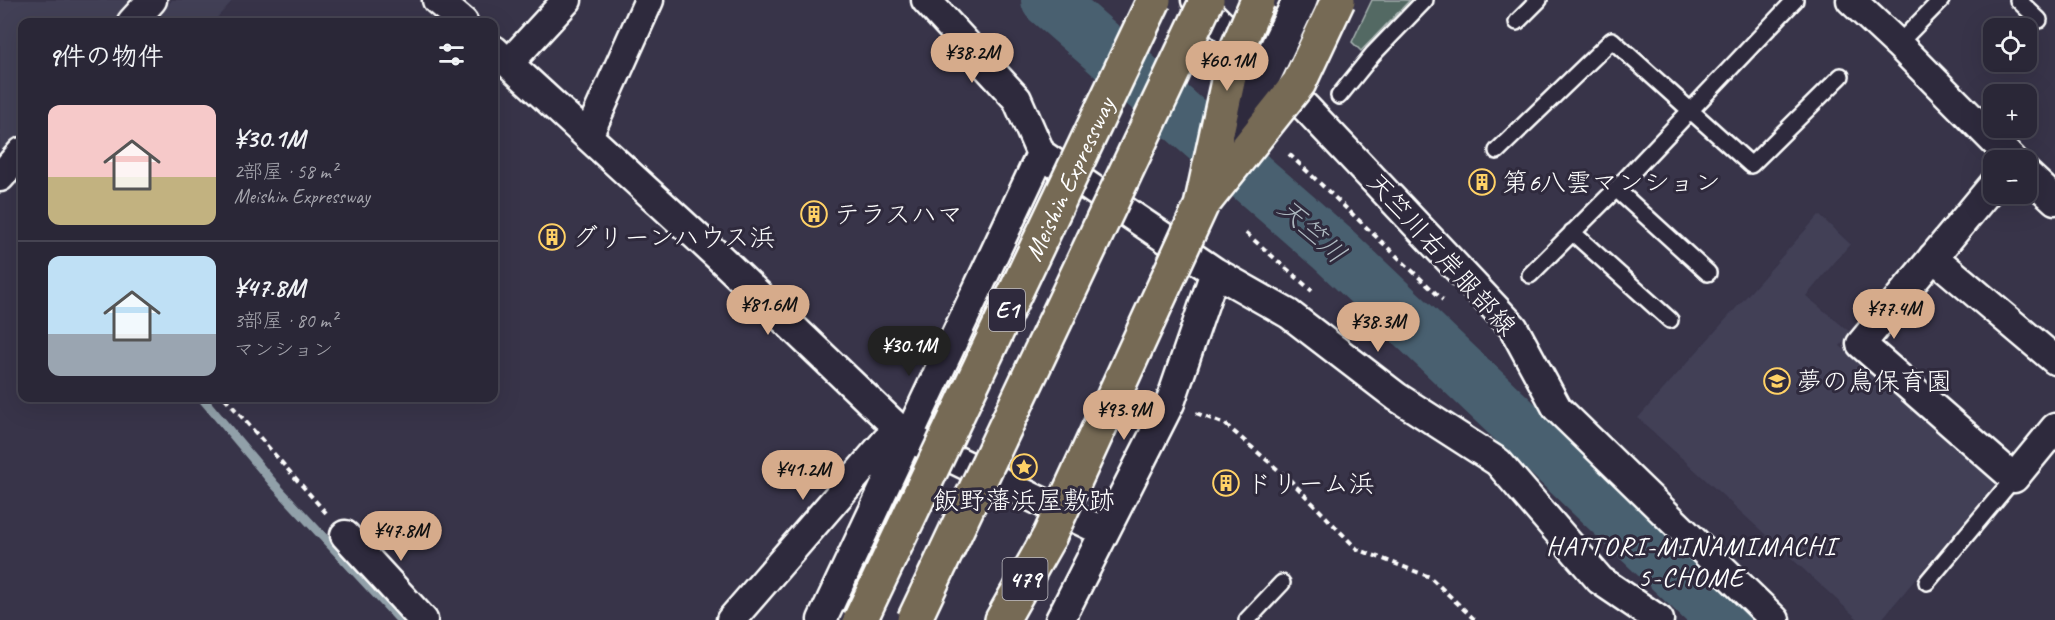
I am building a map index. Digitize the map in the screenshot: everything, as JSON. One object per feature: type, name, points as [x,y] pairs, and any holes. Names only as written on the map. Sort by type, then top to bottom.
[{"type":"highway","name":"Meishin Expressway","points":[[860,620],[1154,0]]},
{"type":"highway","name":"Meishin Expressway","points":[[914,620],[1207,0]]},
{"type":"highway","name":"479","points":[[1018,620],[1049,537],[1201,206],[1233,58],[1258,0]]},
{"type":"highway","name":"479","points":[[1201,206],[1299,83],[1338,0]]},
{"type":"highway","name":"479","points":[[1002,620],[1049,537]]},
{"type":"main road","points":[[1201,206],[1300,0]]},
{"type":"street","points":[[136,18],[152,0]]},
{"type":"street","points":[[567,0],[501,56],[906,436],[1104,532]]},
{"type":"street","points":[[588,136],[649,0]]},
{"type":"street","points":[[926,0],[1017,99],[1041,154],[1215,272],[1289,314],[1397,397],[1498,462],[1600,580],[1659,620]]},
{"type":"street","name":"天竺川右岸服部線","points":[[1196,0],[1307,109],[1513,327],[1557,408],[1775,620]]},
{"type":"street","points":[[1851,0],[2003,150]]},
{"type":"street","points":[[822,620],[906,436],[1041,154]]},
{"type":"street","points":[[0,177],[18,157]]},
{"type":"street","points":[[2037,183],[2055,200]]},
{"type":"street","points":[[1983,197],[1861,344],[2014,478],[2055,428]]},
{"type":"street","points":[[1933,257],[2055,360]]},
{"type":"street","points":[[1063,618],[1170,403],[1215,272]]},
{"type":"street","points":[[731,620],[886,440],[906,436]]},
{"type":"street","points":[[345,535],[423,620]]},
{"type":"lane","points":[[1339,96],[1373,54],[1425,0]]},
{"type":"lane","points":[[1517,22],[1539,0]]},
{"type":"lane","points":[[1530,275],[1616,189],[1795,0]]},
{"type":"lane","points":[[1898,44],[1941,0]]},
{"type":"lane","points":[[2018,0],[2038,20]]},
{"type":"lane","points":[[1497,151],[1612,40],[1689,113],[1751,165],[1841,76]]},
{"type":"lane","points":[[1616,189],[1708,273]]},
{"type":"lane","points":[[1572,232],[1670,320]]},
{"type":"lane","points":[[1927,582],[2014,478]]},
{"type":"lane","points":[[1247,620],[1282,583]]},
{"type":"path","points":[[1289,154],[1445,301]]},
{"type":"path","points":[[229,402],[345,535]]},
{"type":"path","points":[[1170,403],[1225,424],[1291,481],[1357,549],[1430,577],[1475,620]]},
{"type":"shaded area","points":[[0,0],[135,0],[119,18],[18,18],[18,136],[0,157]]},
{"type":"shaded area","points":[[172,0],[233,0],[217,18],[156,18]]},
{"type":"shaded area","name":"夢の鳥保育園","points":[[1819,215],[1850,244],[1806,296],[1851,333],[1840,346],[1993,474],[1995,484],[1881,620],[1859,620],[1638,418]]},
{"type":"green space","points":[[1372,0],[1410,0],[1361,51],[1352,42]]},
{"type":"waterway","name":"天竺川","points":[[1048,0],[1332,248],[1724,620]]},
{"type":"waterway","points":[[205,402],[274,484],[400,620]]},
{"type":"place","name":"第6八雲マンション","points":[[1482,182]]},
{"type":"place","name":"テラスハマ","points":[[814,214]]},
{"type":"place","name":"グリーンハウス浜","points":[[552,237]]},
{"type":"place","name":"夢の鳥保育園","points":[[1777,381]]},
{"type":"place","name":"飯野藩浜屋敷跡","points":[[1024,467]]},
{"type":"place","name":"ドリーム浜","points":[[1226,483]]},
{"type":"district","name":"HATTORI-MINAMIMACHI 5-CHOME","points":[[1691,562]]}]
